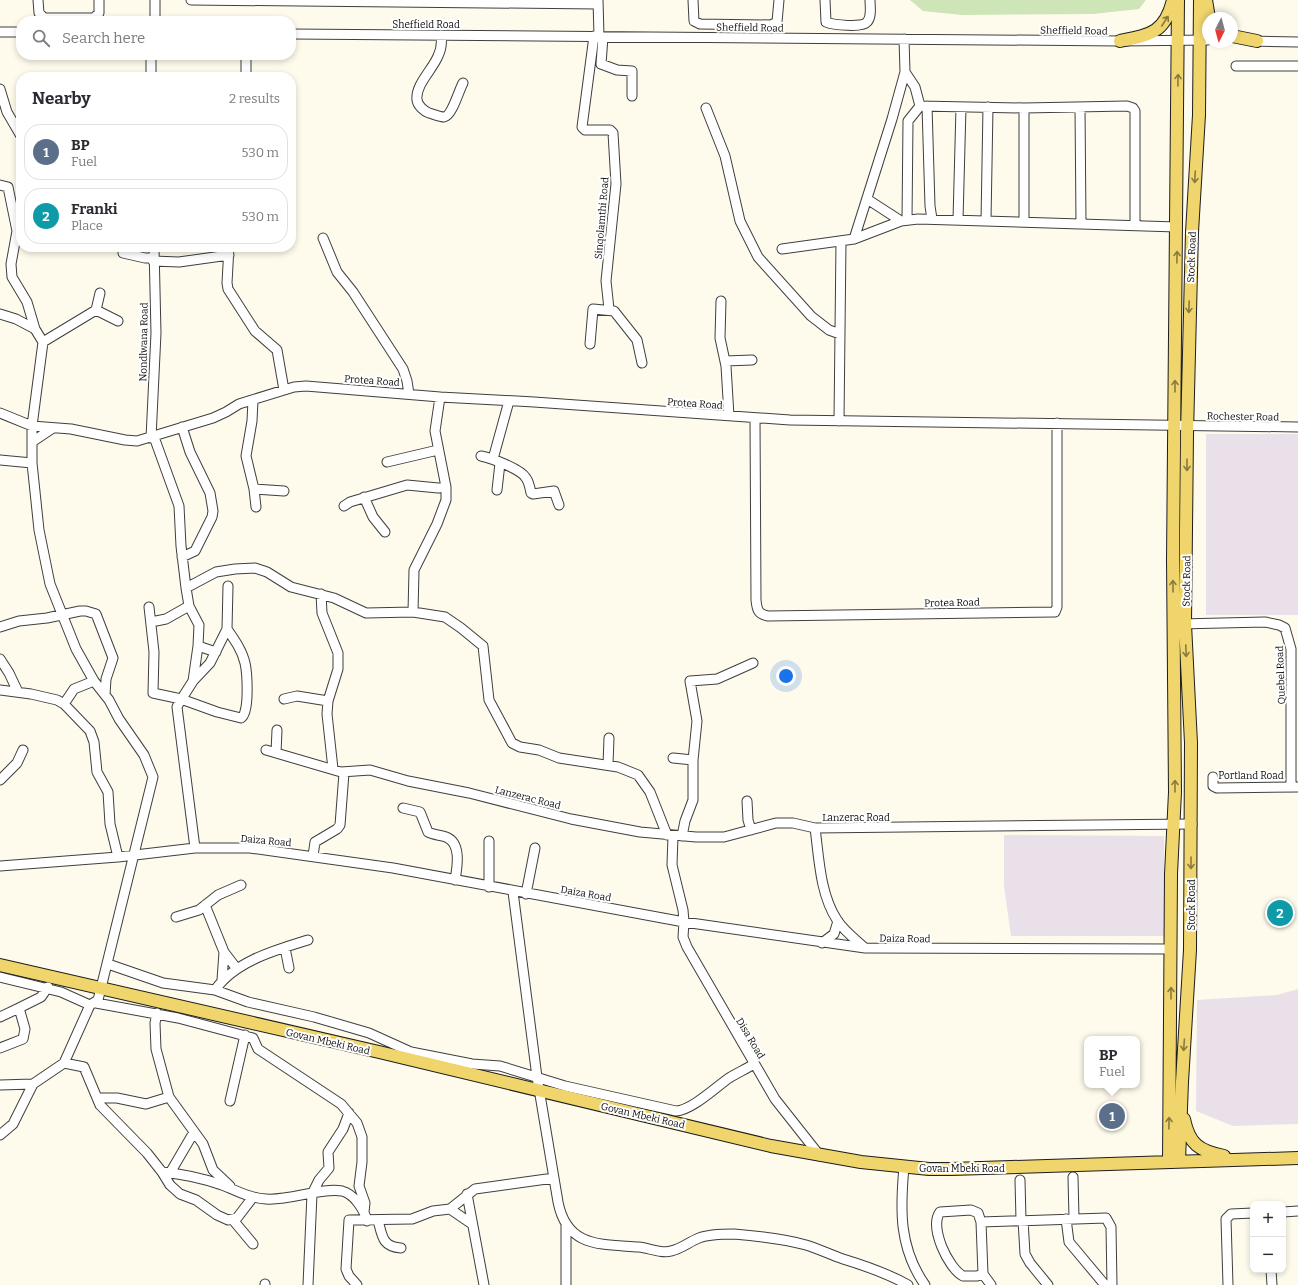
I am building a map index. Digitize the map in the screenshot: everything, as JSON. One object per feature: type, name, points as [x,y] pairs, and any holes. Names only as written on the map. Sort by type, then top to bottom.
[{"type":"main road","points":[[1120,41],[1146,36],[1154,32],[1166,20],[1173,0]]},
{"type":"main road","name":"Stock Road","points":[[1174,1161],[1181,1103],[1190,950],[1192,824],[1191,743],[1179,624],[1174,426],[1179,40],[1178,0]]},
{"type":"main road","name":"Stock Road","points":[[1200,0],[1202,20]]},
{"type":"main road","points":[[1206,0],[1208,12]]},
{"type":"main road","points":[[1238,37],[1257,41]]},
{"type":"main road","name":"Stock Road","points":[[1174,1161],[1171,949],[1173,825],[1187,426],[1190,273],[1203,48]]},
{"type":"main road","name":"Govan Mbeki Road","points":[[0,965],[771,1146],[820,1156],[929,1169],[1298,1158]]},
{"type":"main road","points":[[1181,1103],[1186,1128],[1194,1144],[1209,1152],[1236,1160]]},
{"type":"street","points":[[38,0],[39,13],[42,16]]},
{"type":"street","points":[[96,16],[99,13],[99,0]]},
{"type":"street","points":[[155,0],[155,16]]},
{"type":"street","points":[[191,0],[598,2]]},
{"type":"street","points":[[693,0],[694,21],[700,24],[771,24],[777,22],[779,0]]},
{"type":"street","points":[[825,0],[826,22],[832,24],[863,25],[868,22],[870,16],[870,0]]},
{"type":"street","name":"Sinqolamthi Road","points":[[598,2],[599,36],[582,127],[585,130],[610,130],[613,133],[616,184],[606,281],[609,309]]},
{"type":"street","points":[[0,32],[16,32]]},
{"type":"street","name":"Sheffield Road","points":[[296,34],[1120,41],[1202,40]]},
{"type":"street","points":[[441,35],[438,56],[419,90],[417,100],[420,108],[426,112],[444,117],[448,115],[451,111],[458,90],[463,83]]},
{"type":"street","points":[[599,36],[601,64],[617,70],[632,70],[632,96]]},
{"type":"street","points":[[854,239],[892,119],[905,72],[904,39]]},
{"type":"street","points":[[1238,40],[1298,42]]},
{"type":"street","points":[[150,60],[151,72]]},
{"type":"street","points":[[246,60],[246,72]]},
{"type":"street","points":[[1236,66],[1298,66]]},
{"type":"street","points":[[905,72],[915,87],[923,106],[932,219]]},
{"type":"street","points":[[0,89],[7,112],[16,127]]},
{"type":"street","points":[[904,221],[908,121],[923,106],[1024,108],[1127,106],[1135,109],[1135,225]]},
{"type":"street","points":[[958,220],[961,107]]},
{"type":"street","points":[[986,221],[988,107]]},
{"type":"street","points":[[1080,107],[1081,223]]},
{"type":"street","points":[[706,108],[724,156],[740,221],[758,257],[811,316],[829,330],[840,334]]},
{"type":"street","points":[[1024,108],[1024,221]]},
{"type":"street","points":[[892,119],[908,121]]},
{"type":"street","points":[[0,185],[8,187],[16,227]]},
{"type":"street","points":[[867,199],[904,221]]},
{"type":"street","points":[[782,249],[841,242],[854,239],[904,221],[932,219],[1177,227]]},
{"type":"street","points":[[323,238],[337,272],[354,292],[403,369],[409,394]]},
{"type":"street","points":[[0,1135],[13,1124],[33,1084],[64,1063],[102,988],[153,778],[144,755],[119,719],[105,695],[94,681],[76,649],[50,584],[43,555],[32,463],[32,426],[43,342],[35,329],[27,302],[12,277],[11,264],[16,240]]},
{"type":"street","points":[[838,421],[841,242]]},
{"type":"street","name":"Nondlwana Road","points":[[153,437],[156,333],[154,252]]},
{"type":"street","points":[[123,253],[154,260],[177,262],[224,252]]},
{"type":"street","points":[[229,252],[228,289],[255,331],[278,350],[284,390]]},
{"type":"street","points":[[43,342],[96,310],[100,293]]},
{"type":"street","points":[[721,301],[720,338],[725,361],[729,416]]},
{"type":"street","points":[[590,344],[593,309],[609,309],[615,312],[637,340],[642,363]]},
{"type":"street","points":[[96,310],[118,321]]},
{"type":"street","points":[[0,314],[16,319],[35,329]]},
{"type":"street","points":[[725,361],[752,360]]},
{"type":"street","name":"Protea Road","points":[[0,413],[32,426],[84,430],[132,441],[153,437],[182,428],[226,412],[239,404],[284,390],[306,386],[440,397],[755,418],[838,421],[1057,423],[1174,426]]},
{"type":"street","points":[[413,612],[414,570],[442,512],[446,500],[446,487],[435,431],[440,397]]},
{"type":"street","points":[[253,400],[252,421],[246,456],[254,489],[256,507]]},
{"type":"street","points":[[497,490],[497,461],[509,401]]},
{"type":"street","name":"Protea Road","points":[[755,418],[756,600],[758,612],[768,616],[1055,612],[1057,607],[1057,423]]},
{"type":"street","name":"Rochester Road","points":[[1174,426],[1298,427]]},
{"type":"street","points":[[32,442],[53,428]]},
{"type":"street","points":[[182,428],[190,452],[210,493],[213,511],[212,517],[195,551],[182,557]]},
{"type":"street","points":[[153,437],[179,506],[182,557],[189,606],[199,625],[198,646],[193,681]]},
{"type":"street","points":[[386,462],[438,450]]},
{"type":"street","points":[[481,456],[497,461],[521,472],[526,477],[531,493],[533,494],[554,491],[559,505]]},
{"type":"street","points":[[0,460],[32,463]]},
{"type":"street","points":[[344,506],[364,497],[407,485],[438,488],[446,487]]},
{"type":"street","points":[[254,489],[284,491]]},
{"type":"street","points":[[364,497],[373,517],[385,532]]},
{"type":"street","points":[[186,588],[216,572],[248,568],[262,570],[291,586],[321,594],[366,613],[413,612],[449,619],[481,644],[490,703],[513,744],[520,747],[539,750],[559,758],[608,765],[633,773],[642,779],[674,836],[685,821],[693,800],[693,760],[697,722],[690,681],[717,679],[754,663]]},
{"type":"street","points":[[195,848],[178,703],[193,681],[210,663],[228,629],[228,586]]},
{"type":"street","points":[[321,594],[322,613],[338,653],[338,669],[328,701],[327,723],[333,769]]},
{"type":"street","points":[[151,622],[166,619],[189,606]]},
{"type":"street","points":[[150,607],[154,652],[153,693],[181,699],[242,718],[244,716],[247,697],[245,662],[240,648],[228,629]]},
{"type":"street","points":[[0,627],[18,622],[86,611],[98,617],[113,658],[106,679],[105,695]]},
{"type":"street","name":"Quebel Road","points":[[1179,624],[1265,622],[1285,628],[1291,649],[1295,787]]},
{"type":"street","points":[[198,646],[216,652]]},
{"type":"street","points":[[0,659],[18,692]]},
{"type":"street","points":[[64,704],[74,690],[94,681]]},
{"type":"street","points":[[0,690],[39,695],[64,704],[86,726],[92,736],[97,772],[108,792],[110,824],[118,857]]},
{"type":"street","points":[[284,699],[297,696],[328,701]]},
{"type":"street","points":[[276,753],[277,730]]},
{"type":"street","points":[[608,738],[608,765]]},
{"type":"street","points":[[0,780],[17,763],[22,750]]},
{"type":"street","points":[[266,750],[344,773],[340,825],[337,829],[315,842],[313,856]]},
{"type":"street","points":[[673,758],[693,760]]},
{"type":"street","name":"Lanzerac Road","points":[[344,773],[366,769],[571,819],[629,831],[674,836],[724,837],[786,822],[815,828],[1192,824]]},
{"type":"street","name":"Portland Road","points":[[1213,776],[1213,786],[1217,788],[1295,787]]},
{"type":"street","points":[[748,801],[748,820],[751,830]]},
{"type":"street","points":[[403,808],[420,812],[428,832],[446,837],[452,842],[457,854],[455,880]]},
{"type":"street","points":[[815,828],[827,898],[838,921],[865,948]]},
{"type":"street","name":"Disa Road","points":[[674,836],[672,864],[684,922],[683,938],[687,947],[775,1099],[820,1156]]},
{"type":"street","points":[[489,841],[489,887]]},
{"type":"street","name":"Daiza Road","points":[[0,866],[134,856],[195,848],[250,848],[313,856],[455,880],[513,892],[684,922],[865,948],[1171,949]]},
{"type":"street","points":[[526,894],[535,848]]},
{"type":"street","points":[[176,917],[196,912],[218,895],[241,885]]},
{"type":"street","points":[[513,892],[537,1077],[560,1213],[566,1225],[576,1235],[592,1242],[640,1247],[666,1252],[671,1252],[698,1238],[713,1235],[735,1234],[790,1242],[806,1246],[890,1275],[908,1285]]},
{"type":"street","points":[[205,905],[224,952],[237,969]]},
{"type":"street","points":[[822,943],[834,934],[838,921]]},
{"type":"street","points":[[215,990],[222,980],[237,969],[262,956],[308,940]]},
{"type":"street","points":[[284,948],[290,968]]},
{"type":"street","points":[[222,980],[224,952]]},
{"type":"street","points":[[108,964],[163,983],[215,990],[248,1002],[314,1016],[369,1033],[411,1052],[472,1064],[500,1066],[565,1086],[678,1111],[754,1064]]},
{"type":"street","points":[[0,977],[48,987],[93,1004],[156,1013],[245,1035],[254,1039],[258,1049],[341,1104],[360,1128],[362,1137],[362,1162],[359,1186],[365,1203],[365,1216]]},
{"type":"street","points":[[0,1017],[41,996],[48,987]]},
{"type":"street","points":[[0,1048],[23,1039],[25,1028],[19,1008]]},
{"type":"street","points":[[156,1013],[156,1048],[169,1096],[204,1147],[215,1173],[236,1191]]},
{"type":"street","points":[[230,1101],[245,1035]]},
{"type":"street","points":[[64,1063],[84,1067],[97,1098],[109,1115],[166,1172],[170,1185],[180,1194],[198,1202],[217,1215],[233,1220],[253,1244]]},
{"type":"street","points":[[0,1085],[33,1084]]},
{"type":"street","points":[[97,1098],[117,1098],[146,1104],[169,1096]]},
{"type":"street","points":[[308,1285],[312,1194],[319,1180],[329,1168],[328,1152],[343,1129],[349,1113]]},
{"type":"street","points":[[166,1172],[194,1132]]},
{"type":"street","points":[[904,1167],[901,1214],[903,1231],[912,1262],[925,1285]]},
{"type":"street","points":[[166,1172],[196,1177],[253,1198],[267,1199],[342,1191],[355,1200],[365,1216]]},
{"type":"street","points":[[1073,1177],[1069,1242],[1105,1285]]},
{"type":"street","points":[[357,1285],[349,1276],[346,1269],[349,1220],[365,1216],[378,1220],[412,1219],[433,1211],[450,1209],[475,1189],[554,1178]]},
{"type":"street","points":[[1020,1180],[1025,1254],[1030,1263],[1048,1285]]},
{"type":"street","points":[[467,1194],[484,1285]]},
{"type":"street","points":[[233,1220],[253,1198]]},
{"type":"street","points":[[450,1209],[472,1224]]},
{"type":"street","points":[[983,1274],[965,1277],[959,1274],[945,1255],[936,1219],[942,1211],[971,1210],[978,1213],[981,1222],[983,1274],[991,1285]]},
{"type":"street","points":[[1286,1212],[1298,1211]]},
{"type":"street","points":[[1228,1285],[1226,1219],[1231,1214],[1250,1213]]},
{"type":"street","points":[[981,1222],[1103,1217],[1109,1221],[1111,1227],[1112,1285]]},
{"type":"street","points":[[378,1220],[386,1243],[393,1247],[400,1248]]},
{"type":"street","points":[[566,1225],[566,1285]]},
{"type":"street","points":[[1271,1273],[1272,1285]]},
{"type":"shaded area","points":[[1206,434],[1298,434],[1298,615],[1206,615]]},
{"type":"shaded area","points":[[1004,835],[1164,836],[1164,936],[1011,936],[1004,886]]},
{"type":"shaded area","points":[[1298,989],[1298,1124],[1233,1126],[1196,1111],[1197,1000],[1277,995]]},
{"type":"green space","points":[[910,0],[1146,0],[1139,9],[1093,14],[962,15],[923,11]]},
{"type":"place","name":"Franki","points":[[1280,913]]},
{"type":"place","name":"BP","points":[[1112,1116]]}]
